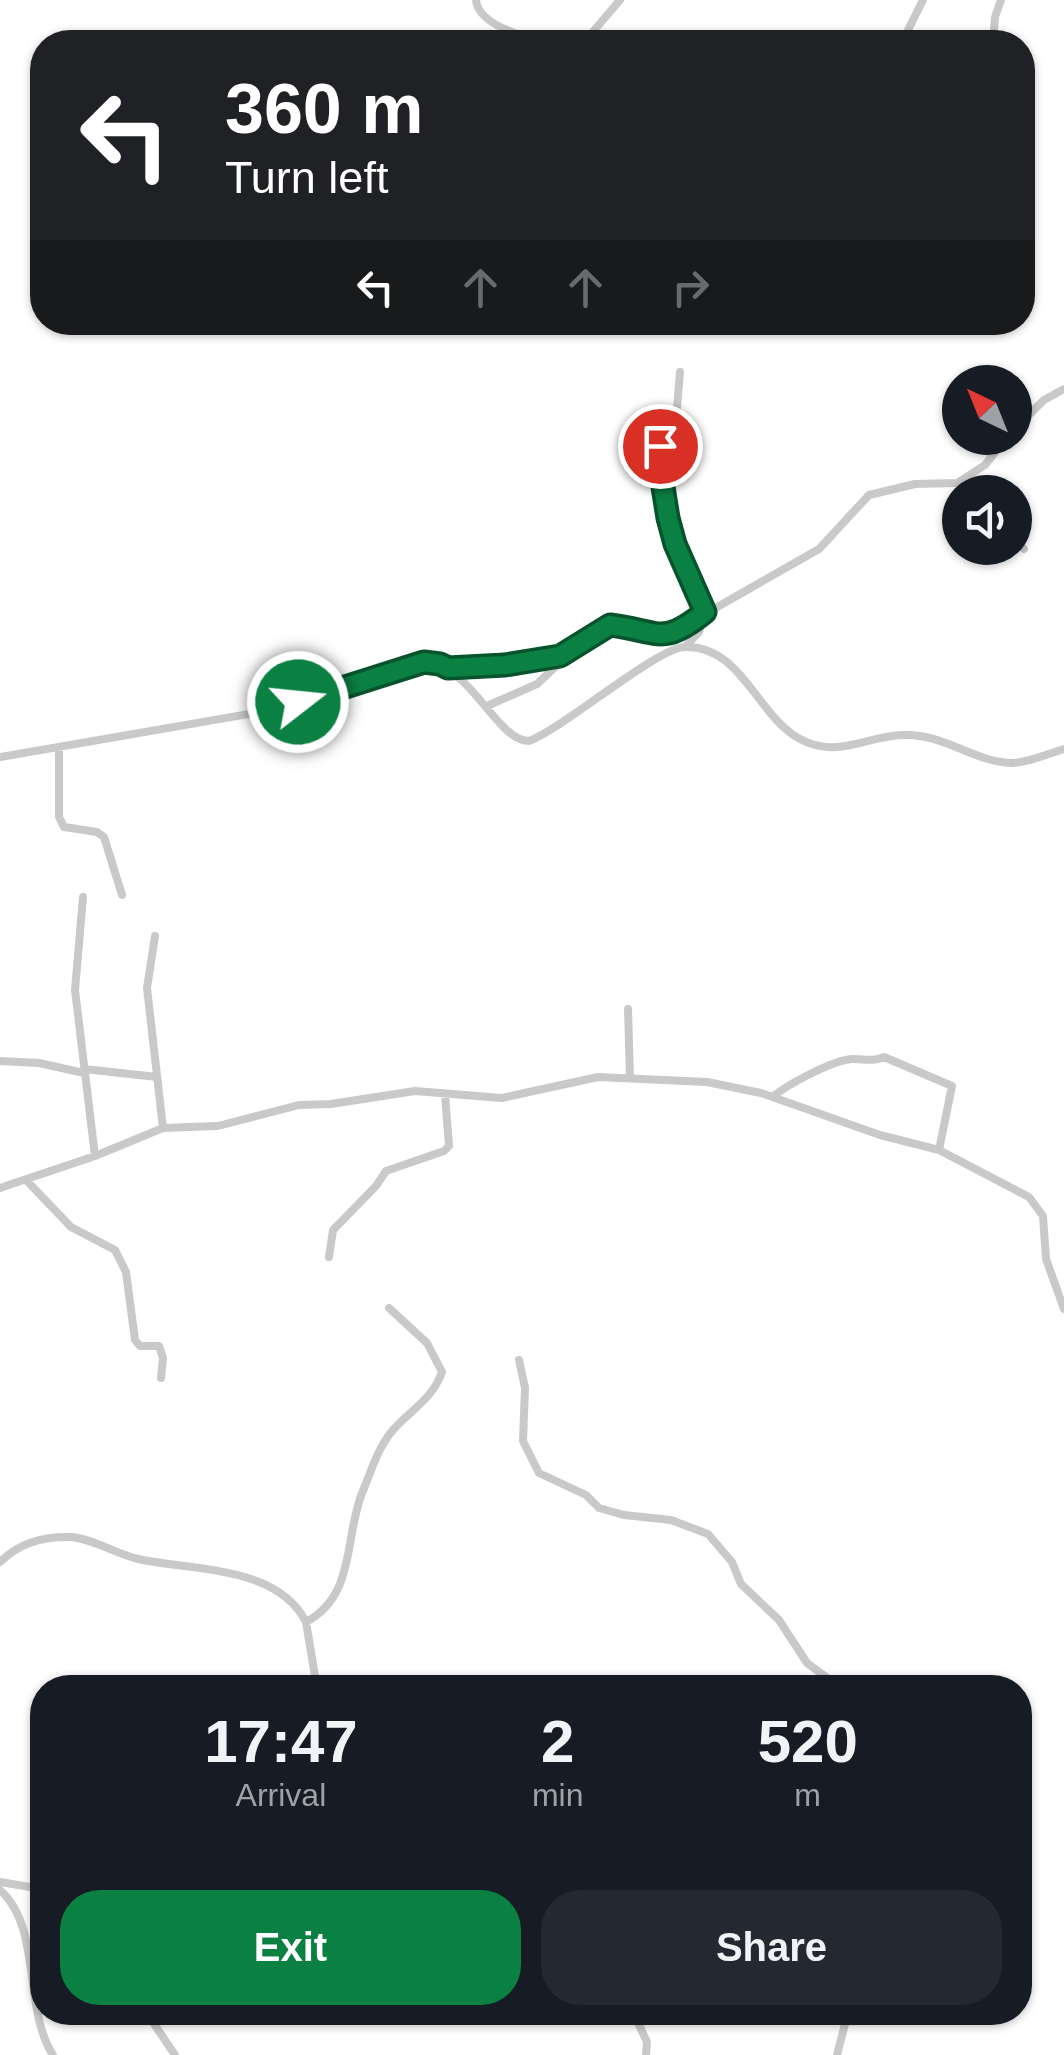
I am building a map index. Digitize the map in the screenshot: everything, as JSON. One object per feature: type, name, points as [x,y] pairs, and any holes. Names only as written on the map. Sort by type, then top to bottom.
[{"type":"street","points":[[476,0],[482,16],[510,30]]},
{"type":"street","points":[[594,30],[620,0]]},
{"type":"street","points":[[908,30],[923,0]]},
{"type":"street","points":[[994,30],[1000,0]]},
{"type":"street","points":[[680,372],[675,431],[660,446],[658,456],[675,544],[705,612],[698,632],[686,647]]},
{"type":"street","points":[[1032,412],[1064,389]]},
{"type":"street","points":[[968,475],[992,455]]},
{"type":"street","points":[[488,706],[537,684],[571,652],[610,625],[666,636],[819,549],[869,495],[915,484],[942,483]]},
{"type":"street","points":[[0,757],[266,710],[424,662],[448,668],[488,706],[512,736],[529,741],[606,695],[667,652],[686,647],[718,656],[732,666],[778,724],[820,748],[834,750],[913,734],[944,740],[991,760],[1015,763],[1064,749]]},
{"type":"street","points":[[448,668],[545,660],[571,652]]},
{"type":"street","points":[[60,749],[59,816],[64,827],[104,836],[122,895]]},
{"type":"street","points":[[84,896],[75,990],[95,1156]]},
{"type":"street","points":[[155,936],[148,988],[163,1128]]},
{"type":"street","points":[[628,1009],[630,1078]]},
{"type":"street","points":[[773,1097],[788,1085],[843,1061],[874,1062],[884,1057],[952,1086],[939,1150]]},
{"type":"street","points":[[0,1062],[27,1061],[157,1077]]},
{"type":"street","points":[[0,1188],[163,1128],[218,1126],[299,1105],[416,1091],[502,1098],[584,1079],[707,1082],[737,1086],[880,1135],[939,1150],[1029,1197],[1043,1216],[1046,1259],[1064,1309]]},
{"type":"street","points":[[329,1257],[333,1230],[376,1186],[386,1170],[448,1146],[445,1096]]},
{"type":"street","points":[[26,1181],[71,1227],[115,1250],[126,1272],[135,1340],[140,1346],[159,1346],[163,1358],[161,1378]]},
{"type":"street","points":[[306,1622],[327,1609],[338,1591],[360,1498],[382,1447],[396,1427],[432,1395],[442,1372],[426,1342],[389,1308]]},
{"type":"street","points":[[519,1360],[525,1388],[523,1441],[539,1473],[586,1495],[600,1508],[671,1520],[708,1534],[732,1562],[741,1584],[778,1620],[802,1657],[825,1675]]},
{"type":"street","points":[[0,1562],[25,1543],[76,1537],[158,1564],[252,1578],[290,1600],[306,1622],[315,1675]]},
{"type":"street","points":[[0,1882],[30,1888]]},
{"type":"street","points":[[0,1890],[18,1920],[30,1968]]},
{"type":"street","points":[[41,2025],[53,2055]]},
{"type":"street","points":[[155,2025],[175,2055]]},
{"type":"street","points":[[639,2025],[646,2042],[646,2055]]},
{"type":"street","points":[[837,2055],[845,2025]]},
{"type":"route","points":[[298,702],[424,662],[448,668],[545,660],[571,652],[606,626],[661,636],[697,618],[705,612],[675,544],[658,456],[660,446]]}]
